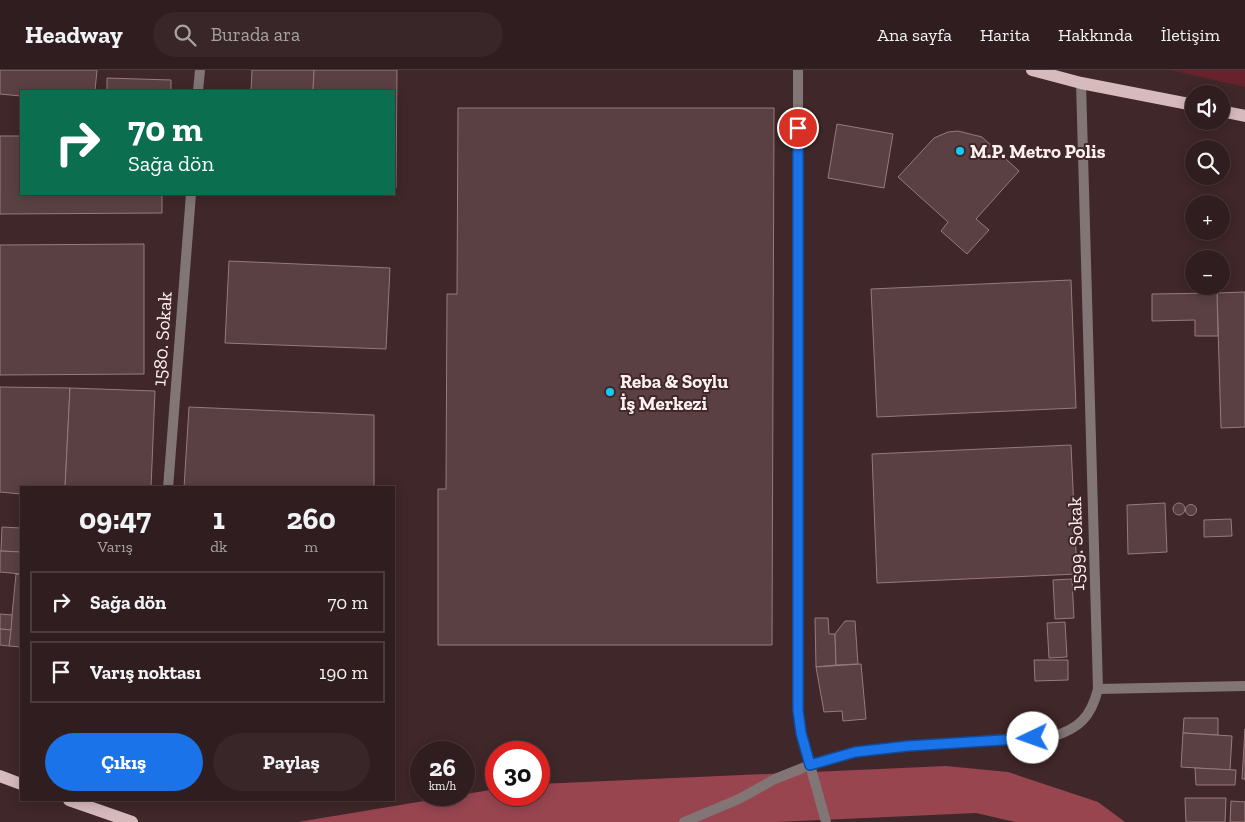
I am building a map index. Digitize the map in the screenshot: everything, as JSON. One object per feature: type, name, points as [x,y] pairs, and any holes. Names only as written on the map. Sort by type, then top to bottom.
[{"type":"main road","points":[[1032,70],[1081,83],[1185,104]]},
{"type":"main road","points":[[1230,113],[1245,116]]},
{"type":"main road","points":[[0,776],[20,784]]},
{"type":"main road","points":[[72,801],[132,822]]},
{"type":"street","points":[[198,90],[200,70]]},
{"type":"street","points":[[798,70],[798,710],[801,733],[826,822]]},
{"type":"street","name":"1599. Sokak","points":[[684,822],[739,799],[775,779],[810,765],[855,752],[908,746],[1051,737],[1066,733],[1079,725],[1089,714],[1098,689],[1081,83]]},
{"type":"street","name":"1580. Sokak","points":[[168,486],[190,195]]},
{"type":"street","points":[[1098,689],[1245,686]]},
{"type":"shaded area","points":[[1170,70],[1245,70],[1245,87]]},
{"type":"shaded area","points":[[946,766],[1008,772],[1098,802],[1125,822],[1015,822],[976,813],[777,822],[298,822],[410,803],[410,806],[475,806],[475,792],[485,791],[485,806],[550,806],[550,784]]},
{"type":"building","points":[[0,70],[97,70],[95,90],[20,90],[20,96],[0,94]]},
{"type":"building","points":[[252,70],[314,70],[313,90],[251,90]]},
{"type":"building","points":[[314,70],[397,70],[396,188],[395,90],[313,90]]},
{"type":"building","points":[[107,78],[171,80],[171,90],[107,90]]},
{"type":"building","name":"Reba & Soylu İş Merkezi","points":[[458,108],[774,108],[772,645],[438,645],[438,489],[446,489],[447,294],[457,294]]},
{"type":"building","points":[[837,124],[893,134],[884,188],[828,178]]},
{"type":"building","points":[[958,131],[982,137],[1019,171],[976,219],[989,230],[967,254],[941,231],[948,222],[898,177],[934,138],[948,132]]},
{"type":"building","points":[[0,136],[20,136],[20,195],[162,195],[162,213],[0,214]]},
{"type":"building","points":[[144,244],[144,374],[0,375],[0,245]]},
{"type":"building","points":[[229,261],[390,268],[386,349],[225,343]]},
{"type":"building","points":[[1071,280],[1076,408],[877,417],[871,289]]},
{"type":"building","points":[[1245,292],[1245,427],[1221,428],[1217,295],[1230,295],[1230,293]]},
{"type":"building","points":[[1152,294],[1217,295],[1218,336],[1195,336],[1195,320],[1152,321]]},
{"type":"building","points":[[0,387],[70,388],[65,486],[20,486],[20,494],[0,492]]},
{"type":"building","points":[[70,388],[155,391],[151,486],[65,486]]},
{"type":"building","points":[[189,407],[374,415],[374,486],[184,486]]},
{"type":"building","points":[[1071,445],[1077,574],[877,583],[872,454]]},
{"type":"building","points":[[1165,503],[1167,552],[1128,554],[1127,505]]},
{"type":"building","points":[[1179,503],[1185,509],[1179,515],[1173,509]]},
{"type":"building","points":[[1191,504],[1197,510],[1191,516],[1185,510]]},
{"type":"building","points":[[1231,519],[1232,536],[1204,537],[1204,520]]},
{"type":"building","points":[[2,527],[20,528],[20,552],[1,551]]},
{"type":"building","points":[[0,551],[20,552],[20,574],[0,572]]},
{"type":"building","points":[[16,574],[20,575],[20,647],[9,646]]},
{"type":"building","points":[[1072,579],[1074,618],[1055,619],[1053,580]]},
{"type":"building","points":[[0,614],[12,615],[11,630],[0,629]]},
{"type":"building","points":[[815,618],[828,618],[829,634],[835,634],[836,665],[816,667]]},
{"type":"building","points":[[845,621],[855,621],[858,664],[836,665],[835,634]]},
{"type":"building","points":[[1065,622],[1067,657],[1049,658],[1047,623]]},
{"type":"building","points":[[0,629],[11,630],[9,646],[0,645]]},
{"type":"building","points":[[1034,660],[1068,660],[1068,680],[1035,681]]},
{"type":"building","points":[[861,664],[866,719],[843,721],[842,711],[824,712],[816,667]]},
{"type":"building","points":[[1184,718],[1218,718],[1218,735],[1183,733]]},
{"type":"building","points":[[1245,729],[1245,779],[1242,779]]},
{"type":"building","points":[[1183,733],[1232,736],[1230,770],[1181,767]]},
{"type":"building","points":[[1195,768],[1236,770],[1235,785],[1196,785]]},
{"type":"building","points":[[1185,798],[1226,798],[1225,822],[1186,822]]},
{"type":"building","points":[[1231,801],[1245,802],[1245,822],[1230,822]]},
{"type":"place","name":"M.P. Metro Polis","points":[[960,151]]},
{"type":"place","name":"Reba & Soylu İş Merkezi","points":[[610,392]]},
{"type":"route","points":[[798,128],[798,710],[801,733],[810,765],[855,752],[908,746],[1033,738]]}]
